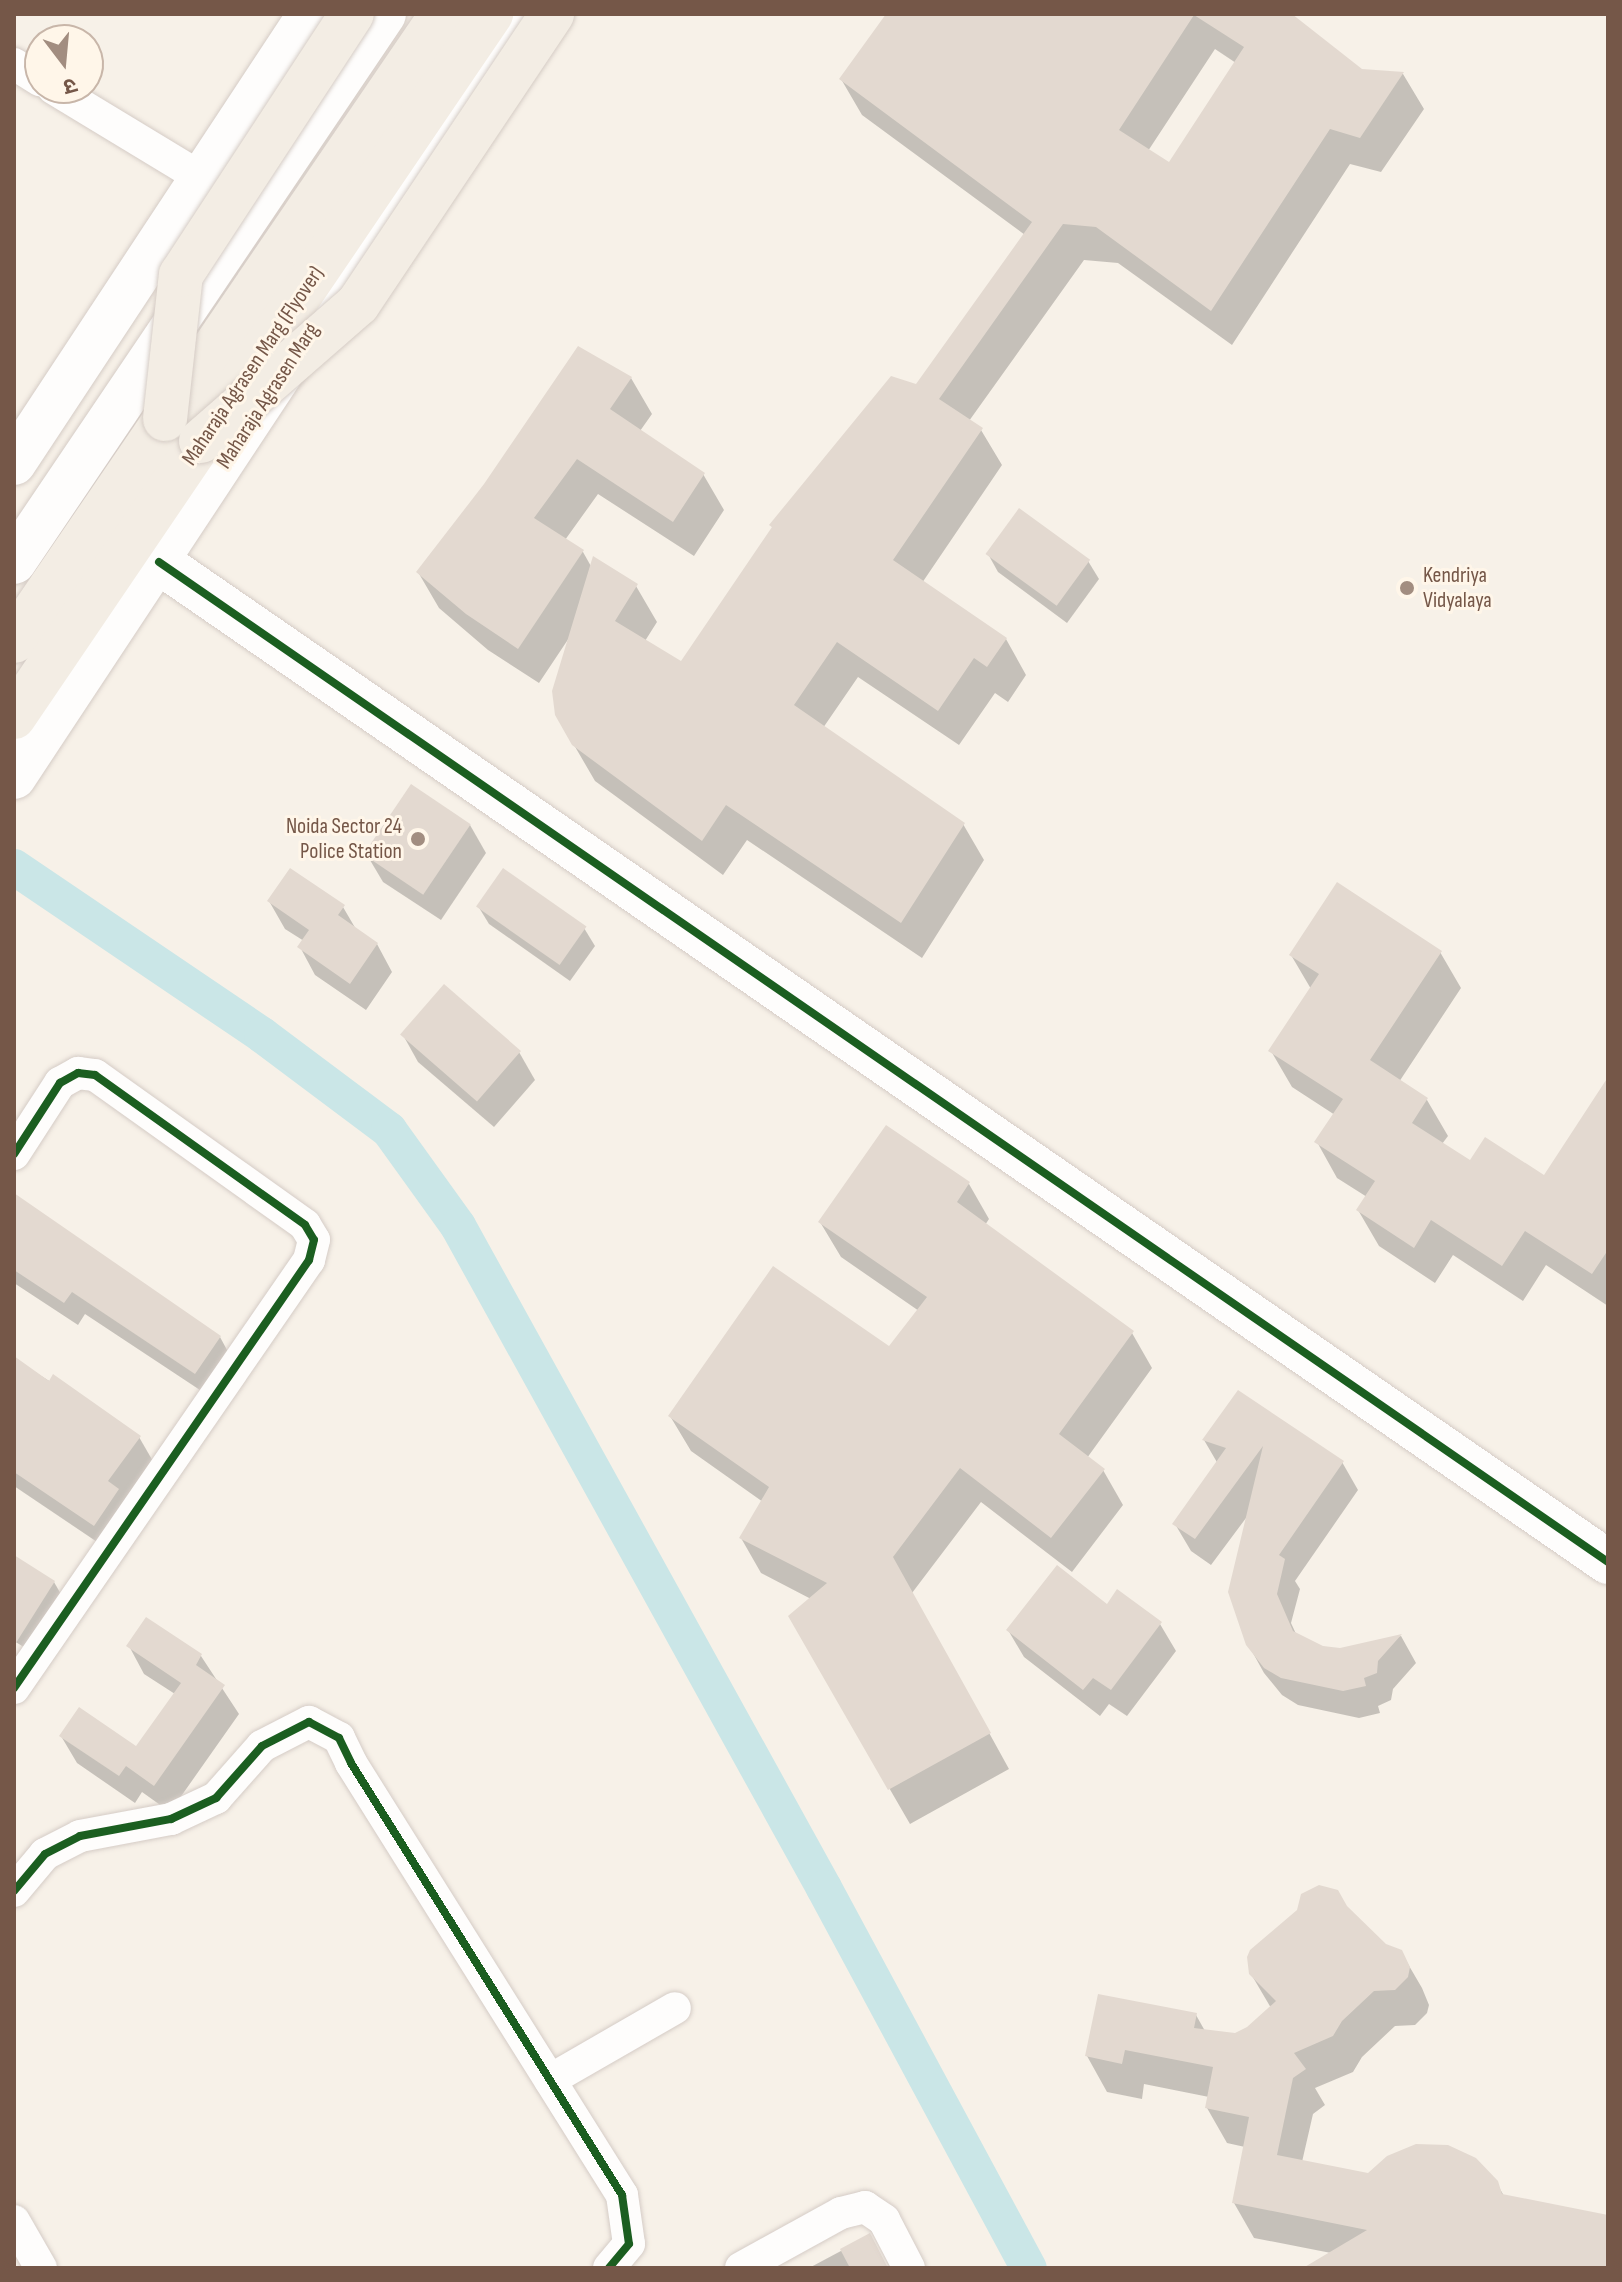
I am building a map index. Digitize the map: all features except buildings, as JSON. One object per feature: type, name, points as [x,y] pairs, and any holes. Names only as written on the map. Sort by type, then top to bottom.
[{"type":"main road","points":[[183,430],[181,275],[352,14]]},
{"type":"main road","name":"Maharaja Agrasen Marg (Flyover)","points":[[14,717],[183,430],[442,14]]},
{"type":"main road","name":"Maharaja Agrasen Marg (Flyover)","points":[[14,641],[183,430],[491,14]]},
{"type":"main road","points":[[183,430],[358,304],[552,14]]},
{"type":"street","points":[[14,463],[310,14]]},
{"type":"street","points":[[14,562],[384,14]]},
{"type":"street","name":"Maharaja Agrasen Marg","points":[[15,776],[518,14]]},
{"type":"street","points":[[80,104],[252,209]]},
{"type":"street","points":[[159,562],[1608,1562]]},
{"type":"street","points":[[14,1154],[60,1083],[78,1073],[95,1075],[305,1225],[314,1240],[309,1260],[14,1688]]},
{"type":"street","points":[[14,1891],[45,1854],[80,1836],[171,1819],[216,1798],[262,1746],[309,1722],[339,1738],[351,1763],[622,2195],[629,2244],[609,2268]]},
{"type":"street","points":[[550,2080],[675,2008]]},
{"type":"street","points":[[741,2268],[841,2213],[865,2207],[884,2220],[909,2268]]},
{"type":"waterway","points":[[14,867],[262,1035],[389,1130],[458,1226],[824,1888],[1029,2268]]},
{"type":"cycle path","points":[[159,562],[1608,1562]]},
{"type":"cycle path","points":[[14,1154],[60,1083],[78,1073],[95,1075],[305,1225],[314,1240],[309,1260],[14,1688]]},
{"type":"cycle path","points":[[14,1891],[45,1854],[80,1836],[171,1819],[216,1798],[262,1746],[309,1722],[339,1738],[351,1763],[622,2195],[629,2244],[609,2268]]},
{"type":"place","name":"Kendriya Vidyalaya","points":[[1407,588]]},
{"type":"place","name":"Noida Sector 24 Police Station","points":[[418,839]]}]
